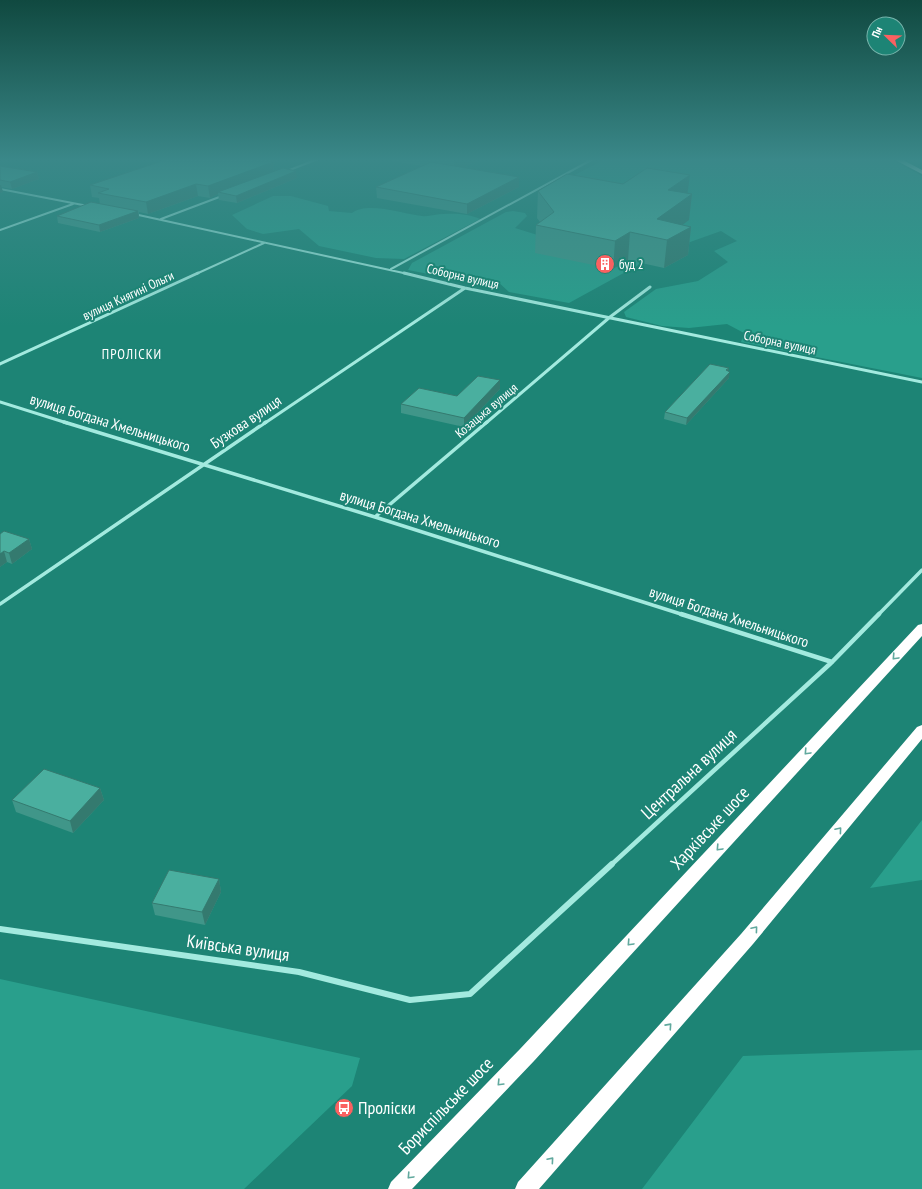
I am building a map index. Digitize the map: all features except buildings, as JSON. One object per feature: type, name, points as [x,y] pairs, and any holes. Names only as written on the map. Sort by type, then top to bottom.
[{"type":"highway","name":"Харківське шосе","points":[[527,1055],[922,628]]},
{"type":"highway","points":[[525,1189],[747,939],[922,730]]},
{"type":"highway","name":"Бориспільське шосе","points":[[398,1189],[527,1055]]},
{"type":"street","points":[[0,230],[42,214]]},
{"type":"street","name":"Соборна вулиця","points":[[136,214],[391,270],[465,288],[922,382]]},
{"type":"street","points":[[161,219],[173,214]]},
{"type":"street","points":[[391,270],[493,214]]},
{"type":"street","name":"вулиця Княгині Ольги","points":[[0,364],[265,243]]},
{"type":"street","name":"Козацька вулиця","points":[[375,518],[610,317],[650,287]]},
{"type":"street","name":"Бузкова вулиця","points":[[0,604],[203,464],[465,288]]},
{"type":"street","name":"вулиця Богдана Хмельницького","points":[[0,402],[203,464],[832,662]]},
{"type":"street","name":"Центральна вулиця","points":[[470,994],[832,662],[922,570]]},
{"type":"street","name":"Київська вулиця","points":[[0,929],[299,972],[410,1000],[470,994]]},
{"type":"green space","points":[[414,214],[427,216],[462,214],[480,219],[404,259],[376,258],[319,246],[299,229],[263,234],[247,229],[232,215]]},
{"type":"green space","points":[[501,214],[526,214],[527,216],[515,228],[560,242],[565,214],[922,214],[922,378],[741,342],[744,333],[727,324],[689,328],[662,326],[626,317],[624,312],[656,289],[698,281],[728,262],[714,251],[737,241],[721,231],[662,252],[569,303],[509,292],[496,280],[454,279],[408,270],[412,263]]},
{"type":"green space","points":[[922,820],[922,880],[870,888]]},
{"type":"green space","points":[[0,979],[360,1058],[352,1086],[244,1189],[0,1189]]},
{"type":"green space","points":[[922,1050],[922,1189],[642,1189],[743,1056]]},
{"type":"place","name":"буд 2","points":[[605,264]]},
{"type":"place","name":"Проліски","points":[[344,1108]]},
{"type":"district","name":"ПРОЛІСКИ","points":[[132,354]]}]
